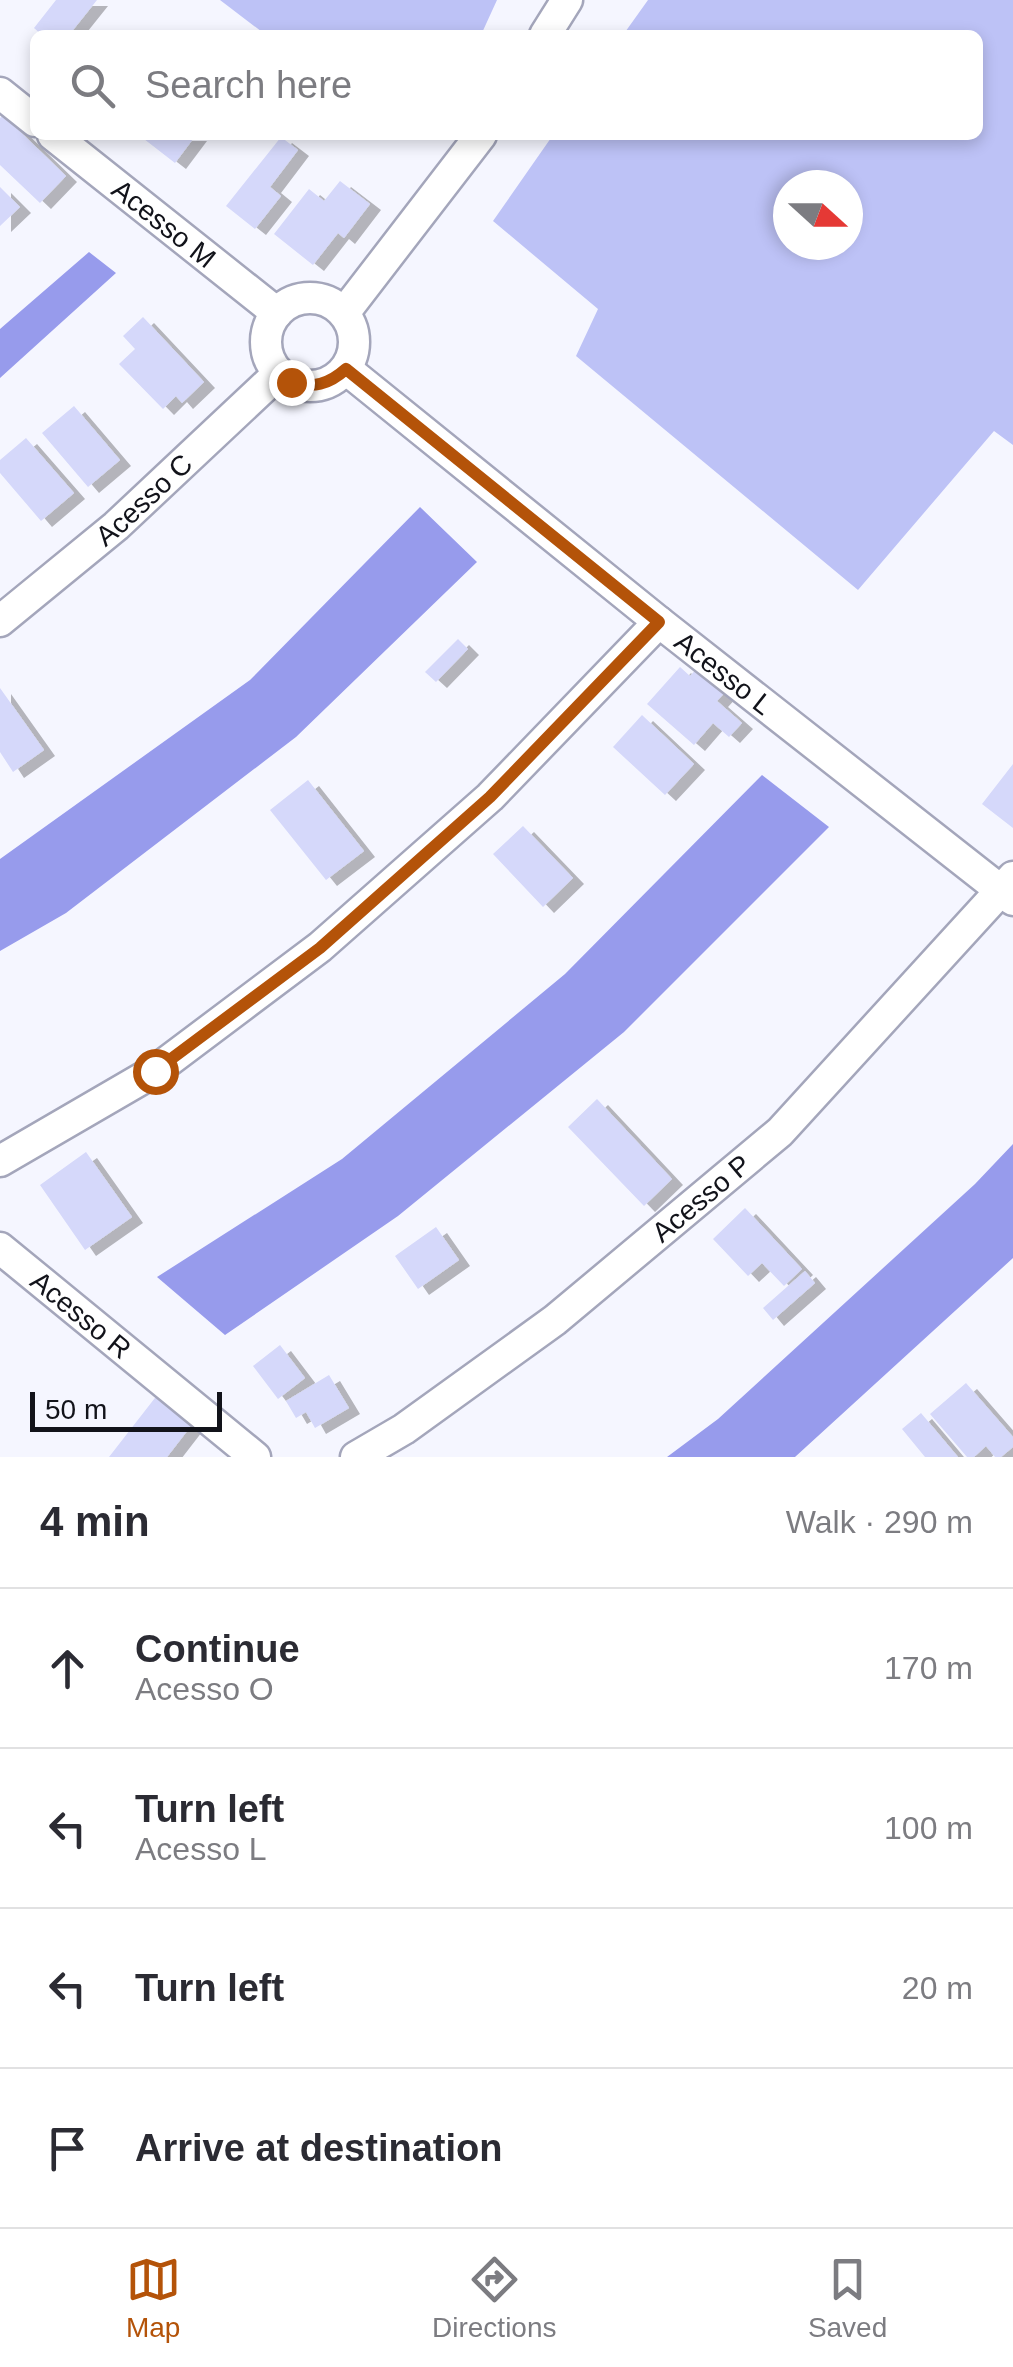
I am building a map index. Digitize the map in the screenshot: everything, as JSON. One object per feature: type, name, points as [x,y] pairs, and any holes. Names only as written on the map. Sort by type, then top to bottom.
[{"type":"street","points":[[548,30],[567,0]]},
{"type":"street","points":[[0,93],[30,117]]},
{"type":"street","name":"Acesso M","points":[[59,140],[277,313]]},
{"type":"street","points":[[344,313],[477,140]]},
{"type":"street","points":[[318,298],[344,313],[352,326],[353,356],[334,380],[321,386],[305,386],[278,373],[267,350],[266,337],[277,313],[289,303],[318,298]]},
{"type":"street","name":"Acesso L","points":[[346,369],[659,622],[1009,889]]},
{"type":"street","name":"Acesso C","points":[[0,622],[116,526],[278,373]]},
{"type":"street","points":[[0,1161],[155,1071],[320,948],[490,797],[659,622]]},
{"type":"street","name":"Acesso P","points":[[356,1457],[404,1429],[554,1320],[780,1132],[1009,889]]},
{"type":"street","name":"Acesso R","points":[[0,1248],[255,1457]]},
{"type":"shaded area","points":[[220,0],[497,0],[483,30],[259,30]]},
{"type":"shaded area","points":[[648,0],[1013,0],[1013,445],[994,431],[858,590],[576,356],[598,309],[493,221],[550,140],[983,140],[983,30],[627,30]]},
{"type":"shaded area","points":[[89,252],[116,273],[0,378],[0,329]]},
{"type":"shaded area","points":[[420,507],[477,562],[296,737],[66,913],[0,951],[0,859],[250,680]]},
{"type":"shaded area","points":[[762,775],[829,827],[624,1032],[398,1216],[225,1335],[157,1277],[342,1159],[565,974]]},
{"type":"shaded area","points":[[1013,1144],[1013,1258],[795,1457],[667,1457],[718,1419],[975,1184]]},
{"type":"building","points":[[56,0],[97,0],[73,30],[34,28]]},
{"type":"building","points":[[3,115],[66,176],[40,203],[0,165]]},
{"type":"building","points":[[145,140],[192,140],[175,163]]},
{"type":"building","points":[[279,140],[298,150],[270,187],[281,196],[255,229],[226,206]]},
{"type":"building","points":[[340,181],[370,204],[344,238],[338,233],[313,265],[274,234],[309,189],[324,201]]},
{"type":"building","points":[[0,187],[20,207],[0,226]]},
{"type":"building","points":[[143,317],[204,382],[182,403],[176,396],[163,409],[119,364],[135,349],[123,336]]},
{"type":"building","points":[[74,406],[120,460],[88,487],[42,433]]},
{"type":"building","points":[[26,438],[74,493],[41,521],[0,473],[0,460]]},
{"type":"building","points":[[458,639],[468,649],[436,682],[425,672]]},
{"type":"building","points":[[700,665],[728,689],[717,701],[742,723],[729,737],[713,723],[694,745],[647,704],[680,667],[690,676]]},
{"type":"building","points":[[0,688],[44,750],[13,772],[0,752]]},
{"type":"building","points":[[642,715],[694,764],[665,795],[613,747]]},
{"type":"building","points":[[1013,764],[1013,828],[982,804]]},
{"type":"building","points":[[308,780],[364,851],[326,880],[270,810]]},
{"type":"building","points":[[523,826],[573,878],[543,907],[493,854]]},
{"type":"building","points":[[597,1099],[672,1179],[644,1206],[568,1127]]},
{"type":"building","points":[[86,1152],[132,1217],[85,1250],[40,1185]]},
{"type":"building","points":[[745,1208],[802,1269],[784,1286],[762,1263],[748,1276],[713,1239]]},
{"type":"building","points":[[436,1227],[459,1260],[418,1289],[395,1256]]},
{"type":"building","points":[[805,1271],[815,1283],[773,1320],[763,1308]]},
{"type":"building","points":[[280,1345],[305,1378],[278,1399],[253,1366]]},
{"type":"building","points":[[329,1375],[349,1408],[315,1428],[306,1412],[296,1418],[286,1401]]},
{"type":"building","points":[[966,1383],[1013,1437],[1013,1447],[1001,1457],[995,1457],[986,1446],[974,1457],[967,1457],[930,1414]]},
{"type":"building","points":[[165,1385],[201,1413],[167,1457],[109,1457]]},
{"type":"building","points":[[921,1413],[958,1457],[925,1457],[902,1429]]},
{"type":"route","points":[[155,1071],[320,948],[490,797],[659,622],[346,369],[321,386],[291,382]]}]
